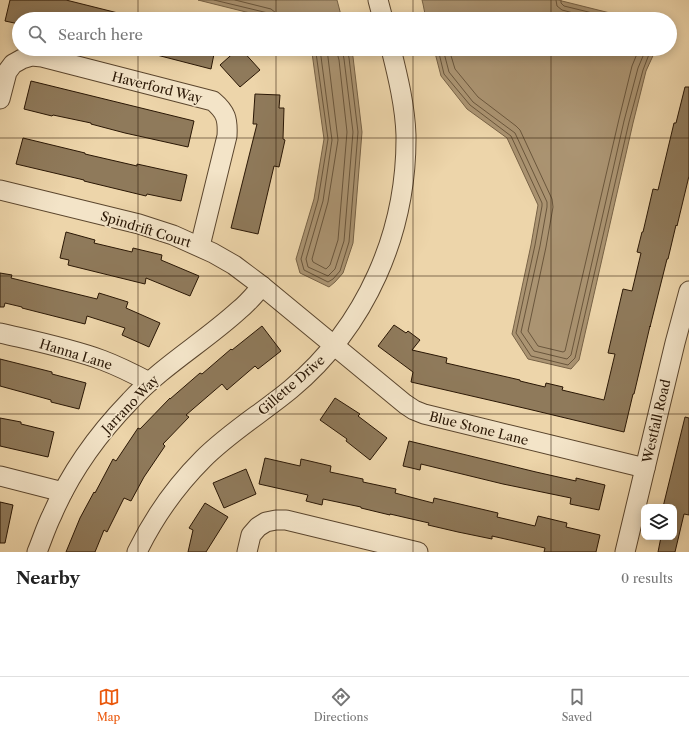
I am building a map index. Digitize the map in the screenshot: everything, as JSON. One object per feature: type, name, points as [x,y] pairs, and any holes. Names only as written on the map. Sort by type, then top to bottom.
[{"type":"street","points":[[378,0],[381,12]]},
{"type":"street","name":"Haverford Way","points":[[0,98],[7,72],[13,64],[32,56],[42,57],[212,101],[226,116],[228,131],[200,246]]},
{"type":"street","name":"Gillette Drive","points":[[137,552],[158,514],[179,485],[203,459],[221,443],[291,388],[318,364],[355,317],[373,286],[387,252],[397,218],[405,171],[406,135],[404,111],[393,56]]},
{"type":"street","name":"Spindrift Court","points":[[0,190],[139,224],[200,246],[234,265],[334,345]]},
{"type":"street","name":"Jarrano Way","points":[[37,552],[52,515],[64,492],[80,464],[103,431],[149,382],[241,309],[262,286]]},
{"type":"street","name":"Westfall Road","points":[[625,552],[675,343],[689,291]]},
{"type":"street","name":"Hanna Lane","points":[[0,333],[101,360],[124,369],[149,382]]},
{"type":"street","name":"Blue Stone Lane","points":[[334,345],[405,404],[424,414],[645,468]]},
{"type":"street","points":[[0,476],[64,492]]},
{"type":"street","points":[[247,552],[251,535],[258,527],[266,522],[276,520],[286,520],[418,552]]},
{"type":"water","points":[[198,0],[337,0],[340,12],[246,12]]},
{"type":"water","points":[[422,0],[558,0],[606,12],[425,12]]},
{"type":"water","points":[[312,56],[353,56],[362,132],[353,243],[343,273],[329,287],[300,273],[296,259],[314,199],[324,139]]},
{"type":"water","points":[[436,56],[653,56],[646,71],[633,123],[579,360],[571,369],[528,359],[512,334],[538,205],[507,138],[467,109],[441,76]]},
{"type":"building","points":[[10,0],[66,0],[114,12],[12,12],[12,22],[5,21]]},
{"type":"building","points":[[161,56],[214,56],[211,69]]},
{"type":"building","points":[[230,56],[247,56],[260,70],[240,87],[220,65]]},
{"type":"building","points":[[31,81],[194,121],[188,147],[125,133],[91,123],[24,109]]},
{"type":"building","points":[[685,87],[689,87],[689,176],[624,432],[411,382],[413,372],[378,346],[394,325],[406,333],[408,331],[420,340],[412,350],[447,358],[446,363],[545,387],[546,383],[563,387],[562,390],[604,400],[615,354],[608,353],[623,289],[632,291],[641,253],[637,252],[653,189],[658,190],[674,123],[676,123]]},
{"type":"building","points":[[255,94],[280,95],[279,108],[284,108],[283,139],[285,140],[279,167],[274,166],[258,234],[231,228],[257,124],[253,124]]},
{"type":"building","points":[[23,138],[137,166],[137,164],[187,175],[181,201],[147,194],[146,196],[16,164]]},
{"type":"building","points":[[66,232],[95,240],[94,243],[132,252],[133,248],[162,255],[161,260],[199,276],[190,296],[146,278],[145,284],[68,265],[69,260],[60,258]]},
{"type":"building","points":[[0,273],[12,275],[11,278],[97,299],[99,293],[128,302],[126,308],[160,323],[149,347],[122,335],[125,328],[87,316],[85,324],[5,303],[4,307],[0,307]]},
{"type":"building","points":[[262,326],[281,351],[258,369],[255,366],[227,390],[222,384],[186,415],[189,417],[163,444],[165,446],[144,477],[131,501],[124,498],[107,532],[104,530],[95,552],[66,552],[80,518],[113,459],[116,461],[138,428],[140,429],[170,398],[200,373],[202,374],[231,349],[232,350]]},
{"type":"building","points":[[0,359],[52,372],[52,374],[86,383],[79,409],[0,386]]},
{"type":"building","points":[[335,398],[360,414],[358,416],[387,438],[370,460],[346,441],[347,439],[320,420]]},
{"type":"building","points":[[685,417],[689,418],[689,515],[684,514],[675,552],[658,552],[660,540],[677,540],[677,504],[664,504]]},
{"type":"building","points":[[0,418],[21,422],[21,424],[54,432],[48,457],[0,446]]},
{"type":"building","points":[[409,441],[576,481],[576,478],[605,485],[599,510],[570,504],[571,498],[503,484],[421,464],[420,470],[403,466]]},
{"type":"building","points":[[265,458],[300,466],[301,459],[331,466],[330,472],[363,479],[363,482],[396,489],[395,493],[433,503],[434,498],[498,513],[497,517],[535,526],[538,516],[567,523],[566,527],[600,535],[596,552],[544,552],[545,548],[492,536],[492,539],[458,532],[428,525],[429,523],[361,507],[323,499],[322,505],[306,501],[308,495],[259,484]]},
{"type":"building","points":[[246,469],[256,494],[224,508],[213,483]]},
{"type":"building","points":[[0,502],[13,505],[5,543],[0,543]]},
{"type":"building","points":[[205,503],[228,517],[206,552],[188,552],[193,530],[189,528]]}]
